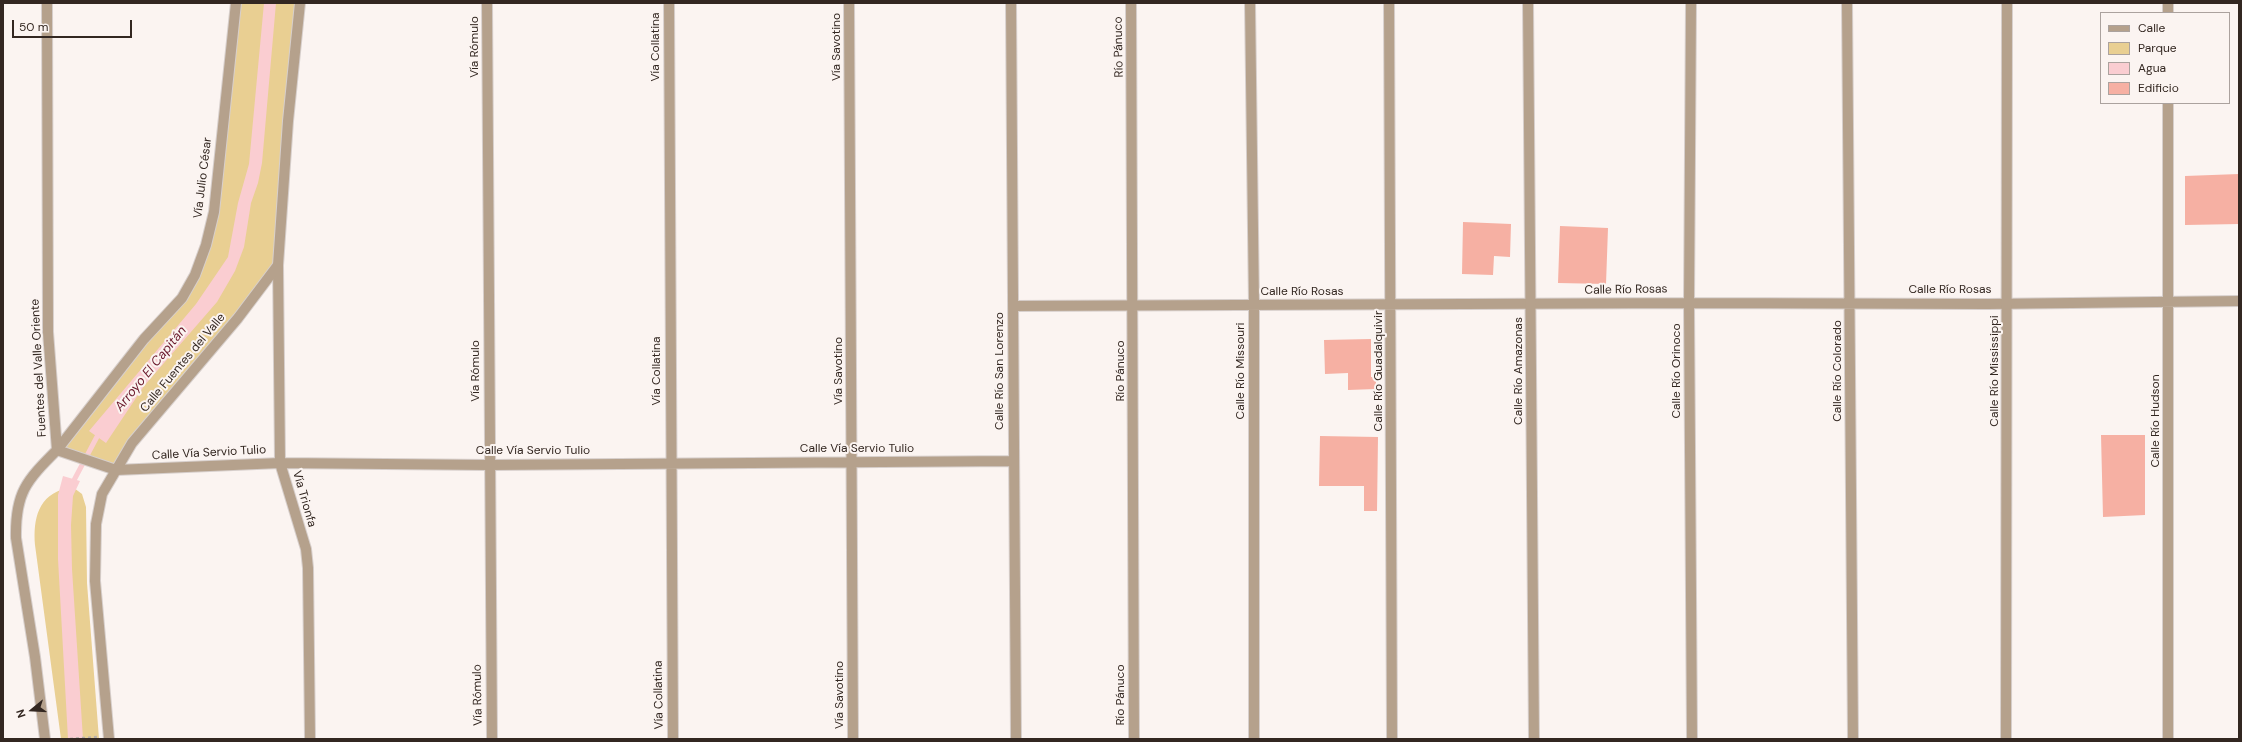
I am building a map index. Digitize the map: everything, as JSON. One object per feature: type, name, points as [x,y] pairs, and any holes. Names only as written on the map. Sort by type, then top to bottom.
[{"type":"street","name":"Fuentes del Valle Oriente","points":[[45,739],[35,657],[16,538],[16,522],[18,503],[25,486],[35,472],[57,450],[48,332],[47,3]]},
{"type":"street","name":"Vía Julio César","points":[[57,450],[144,339],[182,298],[194,275],[206,244],[214,212],[236,3]]},
{"type":"street","points":[[278,265],[288,120],[300,3]]},
{"type":"street","name":"Vía Rómulo","points":[[487,3],[492,739]]},
{"type":"street","name":"Vía Collatina","points":[[669,3],[670,464],[673,739]]},
{"type":"street","name":"Vía Savotino","points":[[849,3],[853,462],[853,739]]},
{"type":"street","name":"Calle Río San Lorenzo","points":[[1011,3],[1016,739]]},
{"type":"street","name":"Río Pánuco","points":[[1131,3],[1134,305],[1134,739]]},
{"type":"street","name":"Calle Río Missouri","points":[[1250,3],[1254,305],[1254,739]]},
{"type":"street","name":"Calle Río Guadalquivir","points":[[1389,3],[1392,304],[1392,739]]},
{"type":"street","name":"Calle Río Amazonas","points":[[1528,3],[1532,304],[1534,739]]},
{"type":"street","name":"Calle Río Orinoco","points":[[1691,3],[1689,303],[1692,739]]},
{"type":"street","name":"Calle Río Colorado","points":[[1847,3],[1851,303],[1853,739]]},
{"type":"street","name":"Calle Río Mississippi","points":[[2006,739],[2008,304],[2007,3]]},
{"type":"street","name":"Calle Río Hudson","points":[[2168,104],[2168,739]]},
{"type":"street","name":"Vía Trionfa","points":[[278,265],[280,463],[306,549],[308,568],[310,739]]},
{"type":"street","name":"Calle Fuentes del Valle","points":[[109,738],[95,581],[96,531],[102,494],[132,443],[238,318],[278,265]]},
{"type":"street","name":"Calle Río Rosas","points":[[1013,306],[1689,303],[2008,304],[2239,301]]},
{"type":"street","name":"Calle Vía Servio Tulio","points":[[57,450],[116,470],[280,463],[489,465],[1013,461]]},
{"type":"path","points":[[70,739],[109,738]]},
{"type":"green space","points":[[236,3],[300,3],[278,265],[116,470],[57,450],[182,298],[206,245]]},
{"type":"green space","points":[[67,488],[74,488],[82,494],[86,507],[87,583],[99,739],[61,739],[35,545],[35,526],[39,509],[49,496],[57,491]]},
{"type":"water","points":[[264,3],[276,3],[262,163],[258,183],[251,203],[244,247],[235,271],[217,302],[144,386],[106,443],[89,431],[196,304],[228,257],[238,203],[249,164]]},
{"type":"water","points":[[63,476],[80,481],[73,496],[71,525],[72,569],[83,739],[68,739],[58,559],[58,495]]},
{"type":"building","points":[[2239,174],[2239,224],[2185,225],[2185,176]]},
{"type":"building","points":[[1463,222],[1511,224],[1510,257],[1494,256],[1493,275],[1462,274]]},
{"type":"building","points":[[1560,226],[1608,228],[1606,284],[1558,283]]},
{"type":"building","points":[[1371,339],[1371,377],[1376,377],[1376,389],[1348,390],[1348,373],[1325,374],[1324,340]]},
{"type":"building","points":[[2101,435],[2145,435],[2145,515],[2103,517]]},
{"type":"building","points":[[1320,436],[1378,437],[1377,511],[1364,511],[1364,486],[1319,486]]},
{"type":"waterway","name":"Arroyo El Capitán","points":[[72,484],[100,431]]}]
